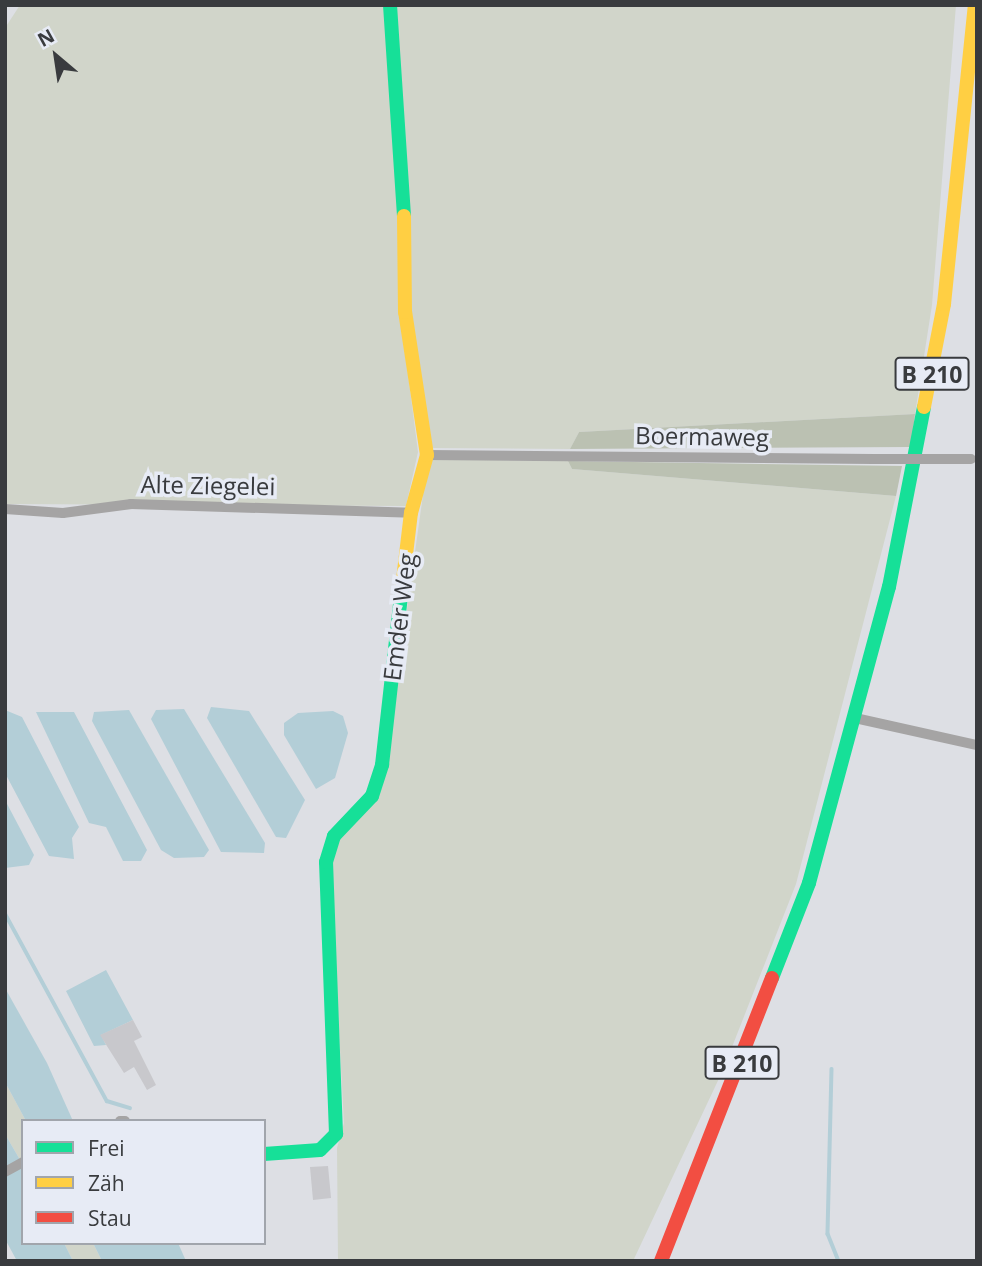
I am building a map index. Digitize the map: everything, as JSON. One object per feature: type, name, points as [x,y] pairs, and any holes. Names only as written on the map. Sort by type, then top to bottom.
[{"type":"main road","name":"Emder Weg","points":[[266,1154],[320,1150],[336,1134],[326,862],[334,836],[372,796],[382,765],[411,513],[427,455],[405,312],[403,155],[390,5]]},
{"type":"main road","name":"B 210","points":[[661,1261],[793,931],[855,718],[910,496],[944,304],[975,5]]},
{"type":"street","name":"Boermaweg","points":[[427,455],[974,459]]},
{"type":"street","name":"Alte Ziegelei","points":[[5,509],[63,513],[131,504],[411,513]]},
{"type":"street","points":[[855,718],[977,745]]},
{"type":"street","points":[[5,1172],[21,1163]]},
{"type":"shaded area","points":[[20,5],[385,5],[398,156],[400,312],[418,452],[406,506],[5,504],[5,28]]},
{"type":"shaded area","points":[[395,5],[956,5],[932,305],[915,414],[579,432],[570,449],[432,448],[409,313]]},
{"type":"shaded area","points":[[428,459],[568,461],[572,469],[896,496],[796,884],[723,1070],[633,1261],[338,1261],[337,1148],[344,1123],[330,864],[337,843],[382,788]]},
{"type":"shaded area","points":[[5,1082],[25,1119],[21,1119],[21,1162],[5,1134]]},
{"type":"shaded area","points":[[65,1245],[94,1245],[102,1261],[73,1261]]},
{"type":"green space","points":[[915,414],[911,447],[570,449],[579,432]]},
{"type":"green space","points":[[568,461],[902,466],[896,496],[572,469]]},
{"type":"water","points":[[211,707],[249,711],[305,800],[286,838],[276,837],[207,718]]},
{"type":"water","points":[[184,709],[265,843],[264,853],[221,852],[151,719],[156,710]]},
{"type":"water","points":[[5,710],[22,717],[79,827],[72,838],[74,859],[49,856],[5,773]]},
{"type":"water","points":[[129,710],[209,850],[204,857],[174,858],[161,850],[92,721],[94,712]]},
{"type":"water","points":[[333,711],[343,716],[348,733],[335,778],[316,789],[284,735],[284,723],[298,713]]},
{"type":"water","points":[[36,712],[74,712],[147,850],[141,861],[123,861],[106,827],[89,823]]},
{"type":"water","points":[[5,800],[34,855],[29,865],[5,868]]},
{"type":"water","points":[[106,970],[133,1020],[101,1035],[106,1045],[94,1046],[66,991]]},
{"type":"water","points":[[5,988],[47,1063],[72,1119],[25,1119],[5,1082]]},
{"type":"water","points":[[5,1134],[21,1162],[21,1245],[65,1245],[73,1261],[17,1261],[5,1239]]},
{"type":"water","points":[[94,1245],[179,1245],[186,1261],[102,1261]]},
{"type":"building","points":[[133,1020],[142,1037],[134,1041],[156,1085],[147,1090],[134,1067],[124,1073],[100,1035]]},
{"type":"building","points":[[328,1166],[331,1198],[313,1200],[310,1167]]},
{"type":"waterway","points":[[5,913],[107,1101],[130,1108]]},
{"type":"waterway","points":[[832,1069],[828,1234],[839,1261]]},
{"type":"traffic: fast","points":[[390,5],[404,216]]},
{"type":"traffic: fast","points":[[772,978],[809,883],[889,587],[924,407]]},
{"type":"traffic: fast","points":[[266,1154],[320,1150],[336,1134],[326,862],[334,836],[372,796],[382,765],[402,588]]},
{"type":"traffic: slow","points":[[924,407],[944,304],[975,5]]},
{"type":"traffic: slow","points":[[402,588],[411,513],[427,455],[405,312],[404,216]]},
{"type":"traffic: jam","points":[[661,1261],[772,978]]}]
